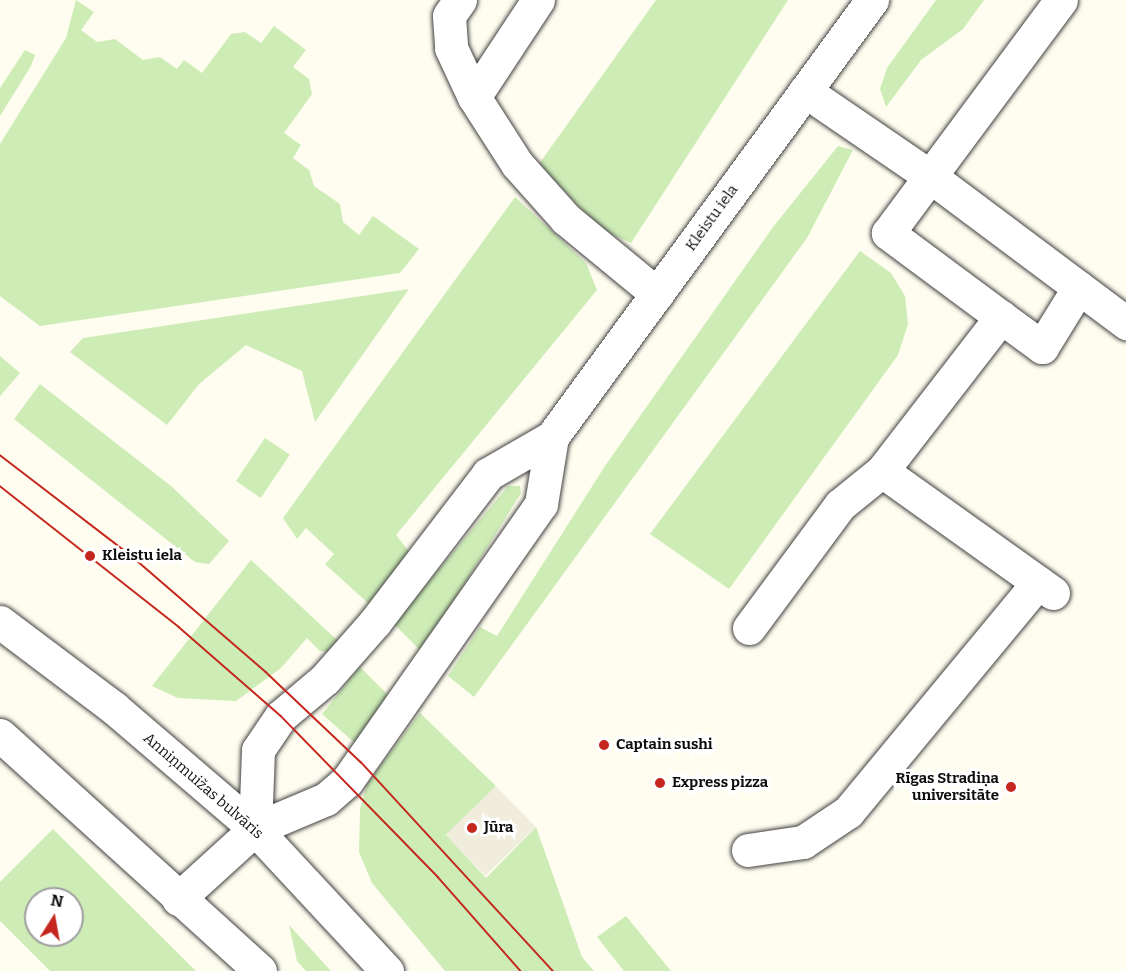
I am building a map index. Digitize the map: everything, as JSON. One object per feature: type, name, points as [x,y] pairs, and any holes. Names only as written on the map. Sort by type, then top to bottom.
[{"type":"street","points":[[460,0],[449,16],[451,48],[474,97],[518,164],[566,219],[657,294]]},
{"type":"street","points":[[474,97],[538,0]]},
{"type":"street","name":"Kleistu iela","points":[[255,829],[258,750],[281,717],[325,679],[375,622],[488,474],[552,437],[872,0]]},
{"type":"street","points":[[1061,0],[888,233],[1042,347],[1079,286]]},
{"type":"street","points":[[805,91],[931,177],[1126,323]]},
{"type":"street","points":[[749,628],[840,505],[882,471],[1001,316]]},
{"type":"street","name":"Kleistu iela","points":[[178,899],[255,829],[326,799],[347,782],[541,504],[552,437]]},
{"type":"street","points":[[748,850],[802,842],[848,812],[1045,587],[882,471]]},
{"type":"street","name":"Anniņmuižas bulvāris","points":[[0,622],[114,708],[255,829],[387,971]]},
{"type":"street","points":[[0,735],[260,971]]},
{"type":"green space","points":[[76,0],[94,12],[81,30],[97,42],[115,39],[143,60],[160,57],[177,69],[184,60],[202,73],[231,34],[245,32],[261,43],[274,26],[306,50],[293,67],[309,79],[312,94],[284,133],[301,145],[293,158],[309,170],[314,186],[340,204],[343,222],[359,235],[373,216],[419,249],[400,273],[40,326],[0,296],[0,144],[66,38]]},
{"type":"green space","points":[[656,0],[788,0],[631,243],[602,230],[539,164]]},
{"type":"green space","points":[[936,0],[984,0],[963,29],[921,60],[886,107],[880,89],[887,68]]},
{"type":"green space","points":[[25,50],[35,55],[31,66],[0,116],[0,88]]},
{"type":"green space","points":[[838,146],[853,150],[807,238],[474,697],[448,676],[480,627],[497,636],[605,466],[773,227]]},
{"type":"green space","points":[[515,197],[586,263],[597,290],[396,535],[411,554],[369,604],[325,564],[334,554],[306,528],[297,539],[283,518]]},
{"type":"green space","points":[[860,251],[891,273],[905,296],[908,324],[898,355],[729,589],[650,534]]},
{"type":"green space","points":[[409,289],[315,422],[302,371],[246,345],[199,384],[167,425],[70,352],[83,338]]},
{"type":"green space","points":[[0,356],[20,373],[0,396]]},
{"type":"green space","points":[[40,384],[171,486],[229,541],[209,564],[195,562],[14,419]]},
{"type":"green space","points":[[265,438],[290,455],[261,498],[236,481]]},
{"type":"green space","points":[[508,486],[520,486],[521,493],[422,652],[394,624]]},
{"type":"green space","points":[[251,560],[338,641],[329,652],[320,651],[307,638],[281,668],[236,701],[178,698],[152,686]]},
{"type":"green space","points":[[360,667],[390,697],[356,744],[322,714]]},
{"type":"green space","points":[[420,713],[496,786],[450,839],[486,878],[536,827],[582,957],[594,971],[445,971],[372,883],[359,852],[360,810],[367,784]]},
{"type":"green space","points":[[53,829],[196,971],[50,971],[26,947],[84,947],[84,887],[24,887],[24,945],[0,921],[0,882]]},
{"type":"green space","points":[[626,916],[671,971],[624,971],[597,937]]},
{"type":"green space","points":[[289,925],[331,971],[306,971],[297,961]]},
{"type":"shaded area","points":[[496,786],[536,827],[485,876],[446,835]]},
{"type":"tram line","points":[[0,455],[134,558],[266,672],[361,762],[553,971]]},
{"type":"tram line","points":[[0,486],[179,627],[281,716],[438,877],[521,971]]},
{"type":"place","name":"Kleistu iela","points":[[90,556]]},
{"type":"place","name":"Captain sushi","points":[[604,745]]},
{"type":"place","name":"Express pizza","points":[[660,783]]},
{"type":"place","name":"Rīgas Stradiņa universitāte","points":[[1011,787]]},
{"type":"place","name":"Jūra","points":[[472,828]]}]
